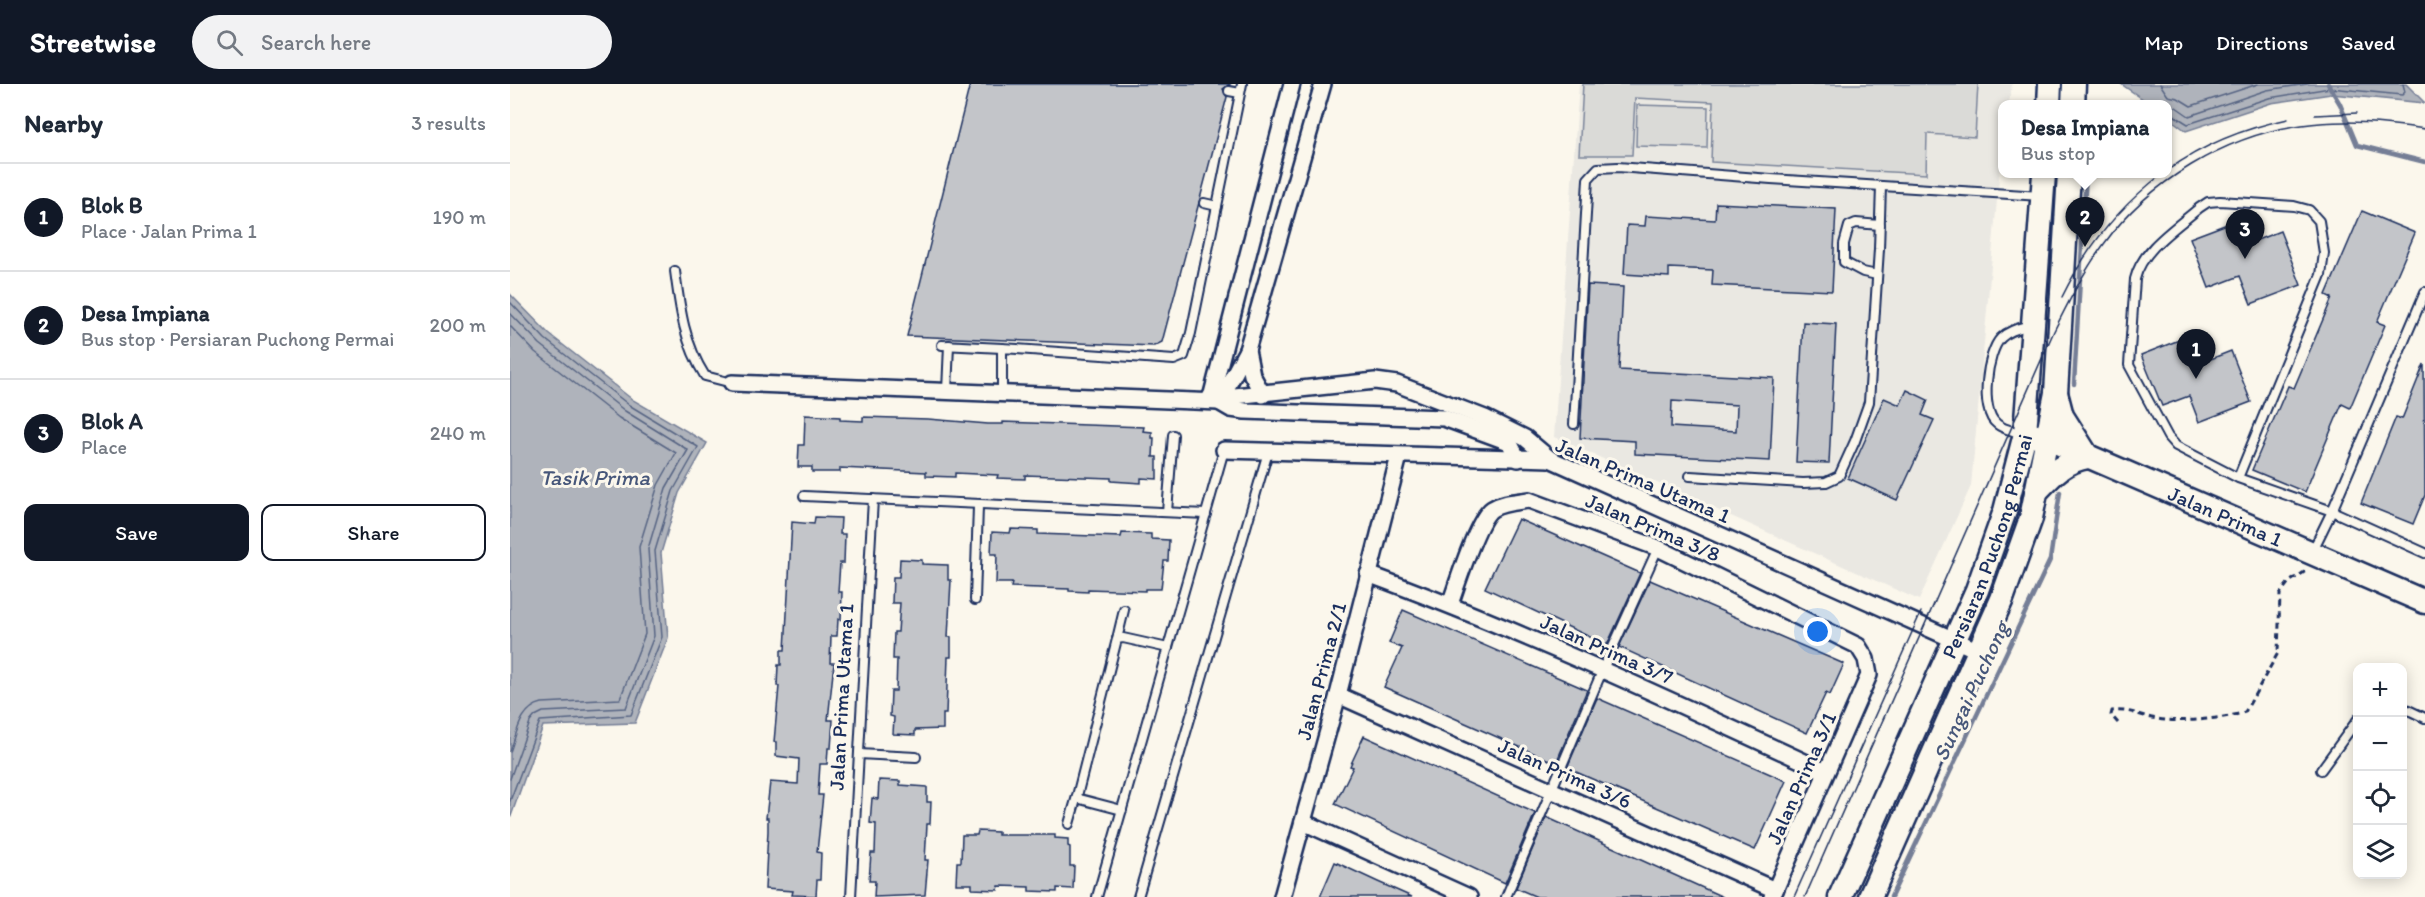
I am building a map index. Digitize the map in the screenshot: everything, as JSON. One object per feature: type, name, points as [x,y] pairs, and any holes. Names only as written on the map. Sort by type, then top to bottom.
[{"type":"main road","points":[[2049,100],[2050,84]]},
{"type":"main road","points":[[2073,100],[2074,84]]},
{"type":"main road","name":"Persiaran Puchong Permai","points":[[1870,897],[2002,599],[2031,518],[2036,492],[2033,324],[2044,178]]},
{"type":"main road","name":"Persiaran Puchong Permai","points":[[1840,897],[1977,590],[2005,511],[2056,393],[2069,178]]},
{"type":"main road","points":[[2036,492],[2055,471],[2076,459],[2088,457],[2062,416],[2056,393]]},
{"type":"main road","name":"Jalan Prima 1","points":[[2036,436],[2425,602]]},
{"type":"street","points":[[1213,402],[1212,394],[1292,84]]},
{"type":"street","points":[[1213,402],[1247,350],[1323,84]]},
{"type":"street","points":[[1247,350],[1252,375],[1263,394]]},
{"type":"street","points":[[732,383],[1213,402],[1235,396],[1375,381],[1397,384],[1485,418],[1525,438],[1550,459]]},
{"type":"street","points":[[1213,402],[1231,409],[1245,411],[1444,418],[1509,442],[1518,459]]},
{"type":"street","name":"Jalan Prima Utama 1","points":[[1224,450],[1550,459],[1979,651]]},
{"type":"street","name":"Jalan Prima 2/1","points":[[1282,897],[1338,695],[1399,456]]},
{"type":"street","name":"Jalan Prima 3/8","points":[[1450,604],[1480,528],[1491,510],[1507,503],[1529,500],[1658,548],[1858,646],[1866,659],[1869,675]]},
{"type":"street","name":"Jalan Prima 3/7","points":[[1368,574],[1450,604],[1603,669],[1826,772]]},
{"type":"street","name":"Jalan Prima 3/1","points":[[1774,894],[1869,675]]},
{"type":"street","name":"Jalan Prima 3/6","points":[[1338,695],[1551,790],[1774,894]]},
{"type":"street","points":[[1303,822],[1470,897]]},
{"type":"lane","points":[[947,391],[946,345],[1174,360],[1184,356],[1191,333],[1242,84]]},
{"type":"lane","points":[[1228,91],[1240,93]]},
{"type":"lane","points":[[1574,424],[1588,179],[1598,168],[1618,167],[2042,196]]},
{"type":"lane","points":[[1690,476],[1803,483],[1826,482],[1839,476],[1869,402],[1881,186]]},
{"type":"lane","points":[[2238,478],[2324,263],[2319,221],[2309,210],[2294,206],[2208,202],[2145,256],[2134,279],[2128,354],[2133,375],[2175,446],[2238,478],[2332,511],[2425,553]]},
{"type":"lane","points":[[1204,203],[1217,206]]},
{"type":"lane","points":[[1877,275],[1863,272],[1844,262],[1844,244],[1849,226],[1856,223],[1880,225]]},
{"type":"lane","points":[[675,271],[682,323],[694,359],[705,376],[732,383]]},
{"type":"lane","points":[[2311,553],[2332,511],[2425,292]]},
{"type":"lane","points":[[2033,324],[2012,330],[2000,339],[1993,350],[1985,397],[1989,413],[1996,424],[2036,436]]},
{"type":"lane","points":[[1002,348],[1002,393]]},
{"type":"lane","points":[[1167,512],[1173,435]]},
{"type":"lane","name":"Jalan Prima Utama 1","points":[[1097,897],[1224,450]]},
{"type":"lane","points":[[1138,897],[1268,452]]},
{"type":"lane","points":[[804,496],[978,506],[1206,514]]},
{"type":"lane","name":"Jalan Prima Utama 1","points":[[851,897],[873,499]]},
{"type":"lane","points":[[975,600],[978,506]]},
{"type":"lane","points":[[1506,897],[1603,669],[1658,548]]},
{"type":"lane","points":[[1069,824],[1124,610]]},
{"type":"lane","points":[[1117,639],[1123,638],[1168,648]]},
{"type":"lane","points":[[2407,709],[2425,718]]},
{"type":"lane","points":[[2321,770],[2353,726]]},
{"type":"lane","points":[[859,754],[916,757]]},
{"type":"lane","points":[[1077,796],[1080,799],[1122,810]]},
{"type":"path","points":[[2118,723],[2111,715],[2112,711],[2127,709],[2158,720],[2225,718],[2245,712],[2278,653],[2280,594],[2289,582],[2306,571],[2337,564]]},
{"type":"shaded area","points":[[1579,84],[2012,84],[2010,100],[1998,100],[1999,178],[1971,486],[1919,600],[1554,437]]},
{"type":"shaded area","points":[[1583,84],[1978,84],[1975,137],[1927,134],[1926,174],[1711,162],[1713,102],[1635,98],[1632,155],[1579,155]]},
{"type":"shaded area","points":[[1637,105],[1708,107],[1707,148],[1636,146]]},
{"type":"water","points":[[2121,84],[2406,84],[2425,103],[2331,94],[2271,103],[2186,131],[2172,120],[2172,100],[2144,100]]},
{"type":"water","name":"Tasik Prima","points":[[510,294],[549,334],[633,400],[707,443],[679,493],[661,553],[668,638],[635,723],[543,726],[510,819]]},
{"type":"building","points":[[970,84],[1230,84],[1223,89],[1227,97],[1162,342],[1154,346],[907,336]]},
{"type":"building","points":[[1716,203],[1836,209],[1832,291],[1712,285],[1713,270],[1669,268],[1669,277],[1624,274],[1627,225],[1645,226],[1646,216],[1715,220]]},
{"type":"building","points":[[2362,211],[2415,233],[2377,322],[2385,325],[2350,408],[2342,404],[2305,492],[2252,470],[2288,386],[2294,388],[2332,298],[2326,295]]},
{"type":"building","points":[[2243,218],[2252,242],[2280,231],[2301,285],[2251,304],[2240,276],[2209,288],[2190,238]]},
{"type":"building","points":[[1588,285],[1623,287],[1619,370],[1774,378],[1770,461],[1635,454],[1635,441],[1580,438]],"holes":[[[1672,401],[1737,405],[1736,431],[1671,427]]]},
{"type":"building","points":[[1803,322],[1836,324],[1829,463],[1796,462]]},
{"type":"building","points":[[2192,335],[2203,362],[2231,351],[2251,402],[2199,422],[2189,396],[2162,406],[2141,355]]},
{"type":"building","points":[[2424,364],[2425,495],[2413,524],[2361,503],[2396,417],[2402,419]]},
{"type":"building","points":[[1907,390],[1928,400],[1922,415],[1934,420],[1897,500],[1848,478],[1884,398],[1900,405]]},
{"type":"building","points":[[805,415],[863,421],[863,417],[988,424],[1003,424],[1003,422],[1144,427],[1143,431],[1152,432],[1152,438],[1154,438],[1153,457],[1157,457],[1157,479],[1141,478],[1141,483],[1111,481],[1111,478],[1025,475],[1025,479],[955,473],[955,477],[926,476],[926,472],[840,468],[840,472],[812,472],[812,467],[798,467],[799,445],[804,445]]},
{"type":"building","points":[[815,517],[841,518],[840,534],[845,534],[844,563],[840,563],[838,592],[842,592],[841,620],[838,619],[837,636],[831,636],[830,663],[834,663],[828,720],[833,720],[831,748],[828,748],[827,764],[820,764],[818,795],[823,795],[817,852],[821,853],[820,880],[817,880],[816,896],[792,895],[793,891],[765,889],[768,831],[768,818],[766,818],[770,782],[798,784],[799,759],[776,756],[776,742],[774,742],[779,686],[777,686],[778,665],[781,665],[781,650],[785,650],[792,522],[814,524]]},
{"type":"building","points":[[1518,519],[1640,573],[1607,645],[1485,588]]},
{"type":"building","points":[[1011,529],[1038,530],[1038,534],[1121,537],[1122,533],[1151,534],[1151,539],[1169,540],[1168,561],[1164,561],[1161,589],[1145,589],[1145,591],[1088,589],[1088,592],[1011,587],[1012,583],[996,583],[997,554],[991,554],[992,532],[1010,533]]},
{"type":"building","points":[[900,559],[922,560],[922,564],[948,565],[948,580],[951,580],[948,637],[951,637],[951,657],[948,657],[946,714],[943,714],[943,729],[915,730],[915,735],[893,734],[894,717],[890,716],[891,691],[896,691],[897,659],[893,659],[894,632],[898,632],[900,603],[892,603],[893,577],[899,577]]},
{"type":"building","points":[[1650,580],[1844,664],[1830,695],[1826,693],[1807,733],[1619,647]]},
{"type":"building","points":[[1403,610],[1587,690],[1556,763],[1384,687],[1402,648],[1389,643]]},
{"type":"building","points":[[1597,698],[1786,781],[1755,850],[1567,768]]},
{"type":"building","points":[[1364,736],[1535,813],[1505,883],[1335,804],[1353,767],[1350,766]]},
{"type":"building","points":[[879,780],[900,781],[900,785],[927,787],[927,802],[931,802],[930,824],[927,824],[925,860],[928,860],[925,895],[874,897],[875,881],[869,881],[871,853],[875,853],[876,824],[870,823],[872,798],[878,799]]},
{"type":"building","points":[[1546,817],[1723,897],[1537,897],[1516,888]]},
{"type":"building","points":[[978,831],[998,832],[998,835],[1055,835],[1055,838],[1068,839],[1070,866],[1074,866],[1073,889],[1057,888],[1057,892],[1029,891],[1029,887],[999,886],[998,890],[972,889],[972,884],[956,884],[957,862],[961,862],[962,835],[977,835]]},
{"type":"building","points":[[1335,862],[1378,882],[1412,897],[1320,897]]},
{"type":"waterway","name":"Sungai Puchong","points":[[2328,84],[2340,104],[2357,145],[2425,162]]},
{"type":"waterway","name":"Sungai Puchong","points":[[2074,384],[2086,178]]},
{"type":"waterway","name":"Sungai Puchong","points":[[1891,897],[2050,560],[2060,492]]},
{"type":"tram line","points":[[2315,115],[2357,113]]},
{"type":"tram line","points":[[2172,167],[2196,152],[2225,138],[2288,119]]},
{"type":"tram line","points":[[2172,178],[2218,151],[2274,130],[2318,123],[2349,122],[2425,129]]},
{"type":"tram line","points":[[2062,297],[2093,245],[2118,214],[2157,178]]},
{"type":"tram line","points":[[1805,897],[2071,297],[2104,244],[2122,221],[2172,178]]},
{"type":"tram line","points":[[1794,897],[1921,612]]},
{"type":"place","name":"Desa Impiana","points":[[2085,247]]},
{"type":"place","name":"Blok A","points":[[2245,259]]},
{"type":"place","name":"Blok B","points":[[2196,379]]}]
